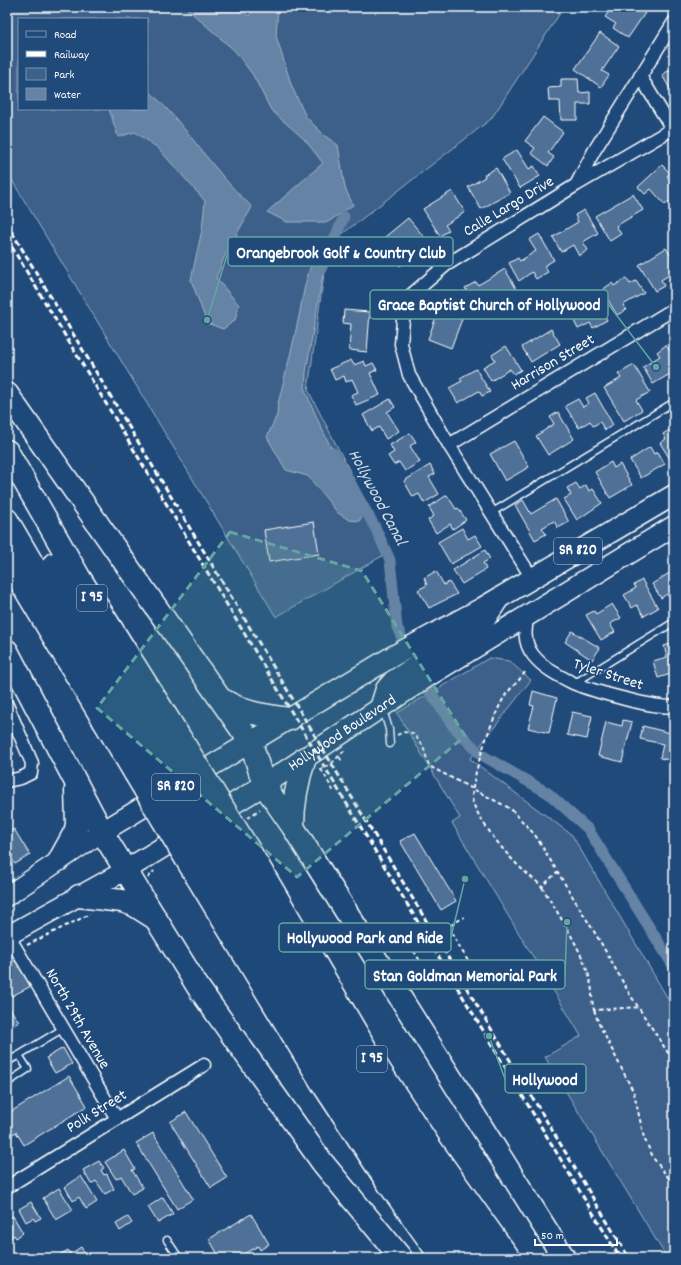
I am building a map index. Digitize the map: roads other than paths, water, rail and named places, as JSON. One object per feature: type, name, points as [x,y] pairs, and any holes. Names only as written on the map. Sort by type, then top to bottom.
[{"type":"highway","points":[[7,394],[138,579],[251,743],[264,785],[293,827],[564,1258]]},
{"type":"highway","name":"I 95","points":[[7,451],[79,577],[158,756],[223,864],[367,1051],[432,1150],[510,1258]]},
{"type":"highway","points":[[7,482],[76,602],[158,756]]},
{"type":"highway","name":"SR 820","points":[[102,832],[393,656],[501,596],[674,494]]},
{"type":"highway","points":[[7,520],[82,648],[158,756]]},
{"type":"highway","name":"Hollywood Boulevard","points":[[126,870],[264,785],[313,764],[419,673],[528,614],[674,526]]},
{"type":"highway","name":"I 95","points":[[7,558],[158,756],[223,864],[322,1083],[388,1183],[442,1258]]},
{"type":"highway","points":[[419,673],[482,624],[501,596]]},
{"type":"highway","points":[[7,651],[102,832],[198,987],[322,1162],[401,1258]]},
{"type":"highway","points":[[218,697],[239,709],[256,715],[290,719]]},
{"type":"highway","points":[[293,827],[293,812],[297,779],[313,764]]},
{"type":"highway","points":[[60,859],[76,832],[75,781]]},
{"type":"highway","points":[[223,864],[362,1110],[464,1258]]},
{"type":"highway","points":[[223,864],[363,1076],[488,1258]]},
{"type":"highway","points":[[79,896],[128,903],[155,918]]},
{"type":"main road","name":"SR 820","points":[[8,892],[102,832]]},
{"type":"main road","name":"Hollywood Boulevard","points":[[8,935],[126,870]]},
{"type":"street","name":"Calle Largo Drive","points":[[532,578],[449,445],[409,375],[401,344],[402,320],[411,295],[446,265],[576,185],[594,151],[674,22]]},
{"type":"street","points":[[576,185],[673,130],[640,76]]},
{"type":"street","name":"Harrison Street","points":[[449,445],[674,309]]},
{"type":"street","name":"Tyler Street","points":[[528,614],[525,634],[528,646],[537,659],[553,672],[575,683],[646,704],[668,708],[674,706]]},
{"type":"street","points":[[7,705],[32,764],[30,773],[21,778],[7,781]]},
{"type":"street","name":"North 29th Avenue","points":[[8,935],[117,1119]]},
{"type":"street","name":"Polk Street","points":[[7,1187],[204,1065]]},
{"type":"lane","points":[[491,513],[674,402]]},
{"type":"lane","points":[[575,683],[674,622]]},
{"type":"lane","points":[[382,705],[390,740]]},
{"type":"lane","points":[[7,1062],[64,1028]]},
{"type":"lane","points":[[7,1083],[28,1069],[19,1055]]},
{"type":"lane","points":[[167,1240],[179,1258]]},
{"type":"water","points":[[185,7],[236,7],[249,16],[255,7],[278,7],[276,36],[292,87],[306,117],[325,136],[338,145],[345,188],[353,205],[328,222],[287,222],[267,212],[323,163],[305,140],[271,110],[253,75],[235,51]]},
{"type":"water","points":[[148,90],[175,118],[225,179],[252,207],[226,253],[216,278],[239,305],[235,320],[223,329],[207,323],[191,280],[202,230],[205,201],[158,148],[135,132],[118,137],[109,110],[148,110]]},
{"type":"water","points":[[325,246],[327,250],[306,372],[305,390],[320,425],[364,514],[359,521],[349,520],[338,513],[308,476],[286,470],[267,437],[277,415],[278,404],[309,271],[322,247]]},
{"type":"waterway","name":"Hollywood Canal","points":[[321,269],[344,217]]},
{"type":"waterway","name":"Hollywood Canal","points":[[333,453],[375,527],[390,560],[397,627],[409,653]]},
{"type":"waterway","name":"Hollywood Canal","points":[[420,677],[453,726],[480,754],[548,793],[588,829],[674,967]]},
{"type":"railway","points":[[7,224],[629,1258]]},
{"type":"railway","points":[[7,239],[620,1258]]},
{"type":"place","name":"Orangebrook Golf & Country Club","points":[[207,320]]},
{"type":"place","name":"Grace Baptist Church of Hollywood","points":[[656,367]]},
{"type":"place","name":"Hollywood Park and Ride","points":[[465,879]]},
{"type":"place","name":"Stan Goldman Memorial Park","points":[[567,922]]},
{"type":"place","name":"Hollywood","points":[[489,1036]]}]
